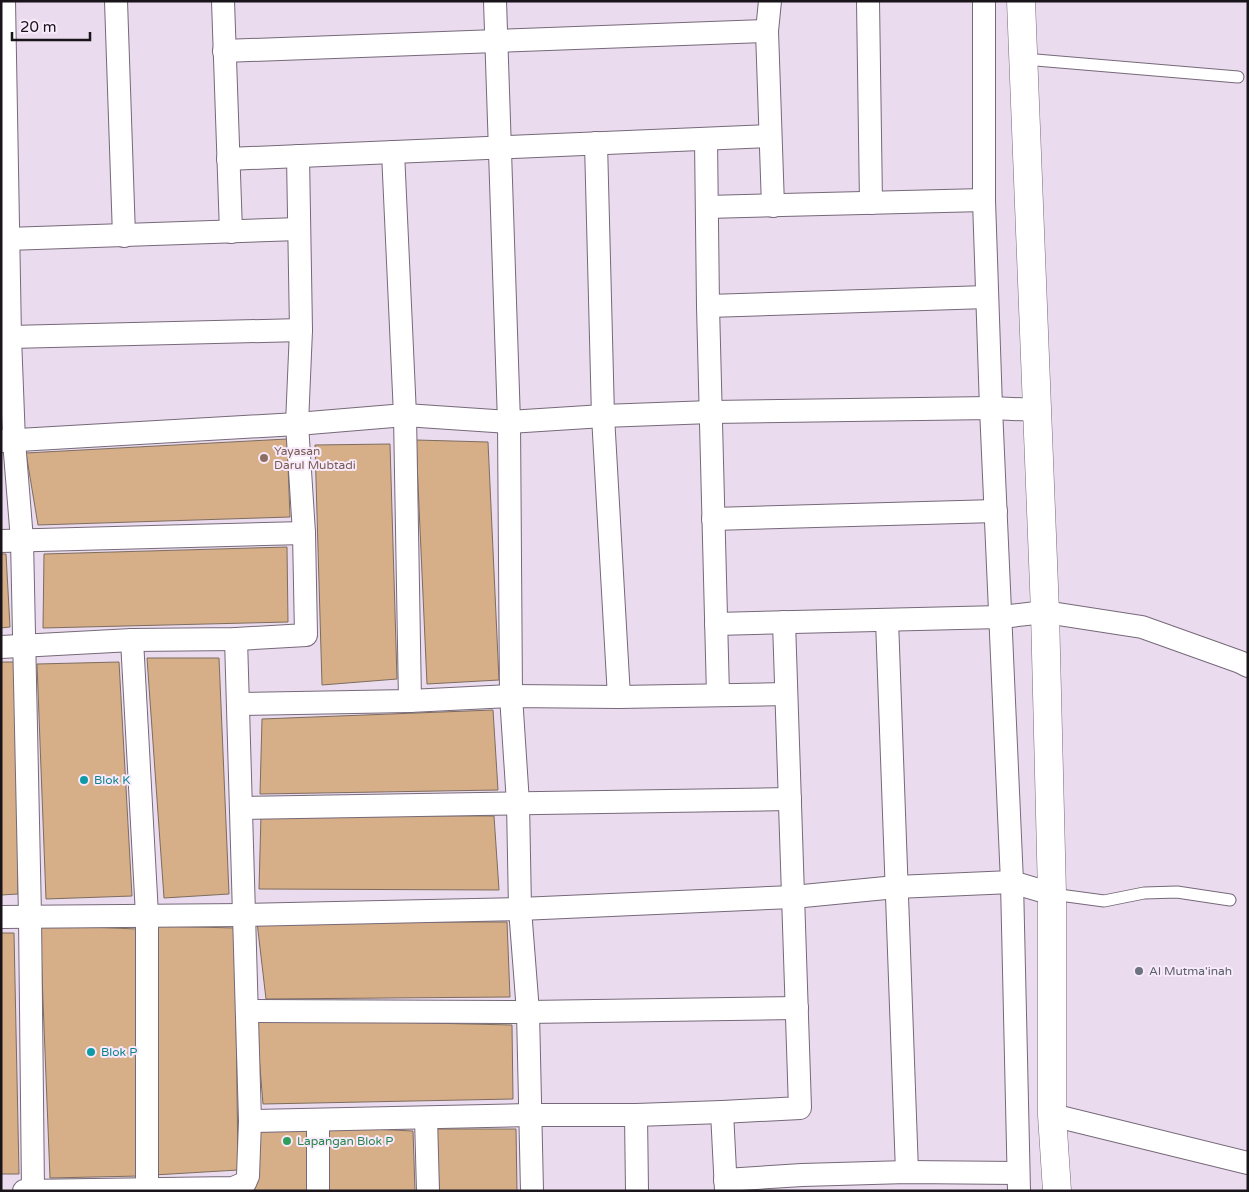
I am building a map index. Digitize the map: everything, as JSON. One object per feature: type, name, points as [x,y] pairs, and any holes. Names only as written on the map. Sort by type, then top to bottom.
[{"type":"street","points":[[4,1],[10,337],[8,441],[12,540],[24,645],[30,916],[33,1191]]},
{"type":"street","points":[[116,1],[124,236]]},
{"type":"street","points":[[223,1],[231,232]]},
{"type":"street","points":[[495,1],[509,422],[511,696],[518,803],[520,908],[528,1012],[532,1191]]},
{"type":"street","points":[[770,1],[767,30],[773,206]]},
{"type":"street","points":[[868,1],[871,203]]},
{"type":"street","points":[[722,1112],[725,1185],[802,1175],[907,1172],[1019,1182],[1012,882],[991,408],[984,200],[984,1]]},
{"type":"street","points":[[1021,1],[1045,612],[1052,894],[1052,1115],[1057,1191]]},
{"type":"street","points":[[224,51],[767,30]]},
{"type":"street","points":[[228,159],[770,136]]},
{"type":"street","points":[[706,138],[708,306],[718,695]]},
{"type":"street","points":[[596,143],[603,416],[620,697]]},
{"type":"street","points":[[393,152],[405,415],[410,700]]},
{"type":"street","points":[[1,647],[132,640],[236,639],[306,635],[304,533],[297,424],[301,330],[298,156]]},
{"type":"street","points":[[707,207],[984,200]]},
{"type":"street","points":[[7,239],[299,230]]},
{"type":"street","points":[[708,306],[987,297]]},
{"type":"street","points":[[10,337],[301,330]]},
{"type":"street","points":[[8,441],[297,424],[405,415],[509,422],[711,412],[991,408],[1037,410]]},
{"type":"street","points":[[713,519],[996,511]]},
{"type":"street","points":[[12,540],[304,533]]},
{"type":"street","points":[[716,624],[1001,617],[1045,612],[1142,627],[1248,666]]},
{"type":"street","points":[[887,620],[907,1172]]},
{"type":"street","points":[[250,1121],[636,1115],[800,1108],[784,622]]},
{"type":"street","points":[[24,1191],[233,1188],[245,1182],[248,1176],[250,1121],[236,639]]},
{"type":"street","points":[[132,640],[147,916],[147,1189]]},
{"type":"street","points":[[238,704],[511,696],[620,697],[786,694]]},
{"type":"street","points":[[241,808],[790,799]]},
{"type":"street","points":[[1,917],[244,915],[520,908],[793,898],[896,887],[1012,882],[1052,894]]},
{"type":"street","points":[[247,1011],[528,1012],[797,1008]]},
{"type":"street","points":[[636,1115],[637,1191]]},
{"type":"street","points":[[1052,1115],[1248,1163]]},
{"type":"street","points":[[426,1118],[428,1191]]},
{"type":"street","points":[[318,1120],[318,1191]]},
{"type":"lane","points":[[1024,60],[1238,77]]},
{"type":"lane","points":[[1052,894],[1104,901],[1144,893],[1177,892],[1230,900]]},
{"type":"building","points":[[287,439],[290,517],[38,525],[26,453]]},
{"type":"building","points":[[416,440],[488,442],[499,680],[427,684]]},
{"type":"building","points":[[390,444],[397,679],[322,685],[315,445]]},
{"type":"building","points":[[287,547],[288,622],[43,628],[44,554]]},
{"type":"building","points":[[1,554],[6,554],[10,627],[1,628]]},
{"type":"building","name":"Blok K","points":[[147,658],[219,658],[229,894],[164,898]]},
{"type":"building","points":[[1,662],[16,662],[18,894],[1,895]]},
{"type":"building","name":"Blok K","points":[[119,662],[132,896],[46,899],[37,664]]},
{"type":"building","points":[[493,710],[498,790],[260,794],[262,719]]},
{"type":"building","points":[[261,815],[494,816],[499,890],[259,889]]},
{"type":"building","points":[[257,922],[507,922],[510,997],[266,999]]},
{"type":"building","name":"Blok P","points":[[40,925],[137,929],[139,1176],[50,1178]]},
{"type":"building","name":"Blok P","points":[[157,926],[235,928],[238,1170],[154,1175]]},
{"type":"building","points":[[1,933],[14,933],[19,1174],[1,1174]]},
{"type":"building","points":[[256,1019],[512,1025],[513,1099],[263,1104]]},
{"type":"building","points":[[328,1127],[413,1131],[415,1191],[329,1191]]},
{"type":"building","points":[[437,1129],[516,1129],[517,1191],[439,1191]]},
{"type":"building","points":[[261,1130],[309,1130],[308,1191],[253,1191]]},
{"type":"place","name":"Yayasan Darul Mubtadi","points":[[264,458]]},
{"type":"place","name":"Blok K","points":[[84,780]]},
{"type":"place","name":"Al Mutma'inah","points":[[1139,971]]},
{"type":"place","name":"Blok P","points":[[91,1052]]},
{"type":"place","name":"Lapangan Blok P","points":[[287,1141]]}]
